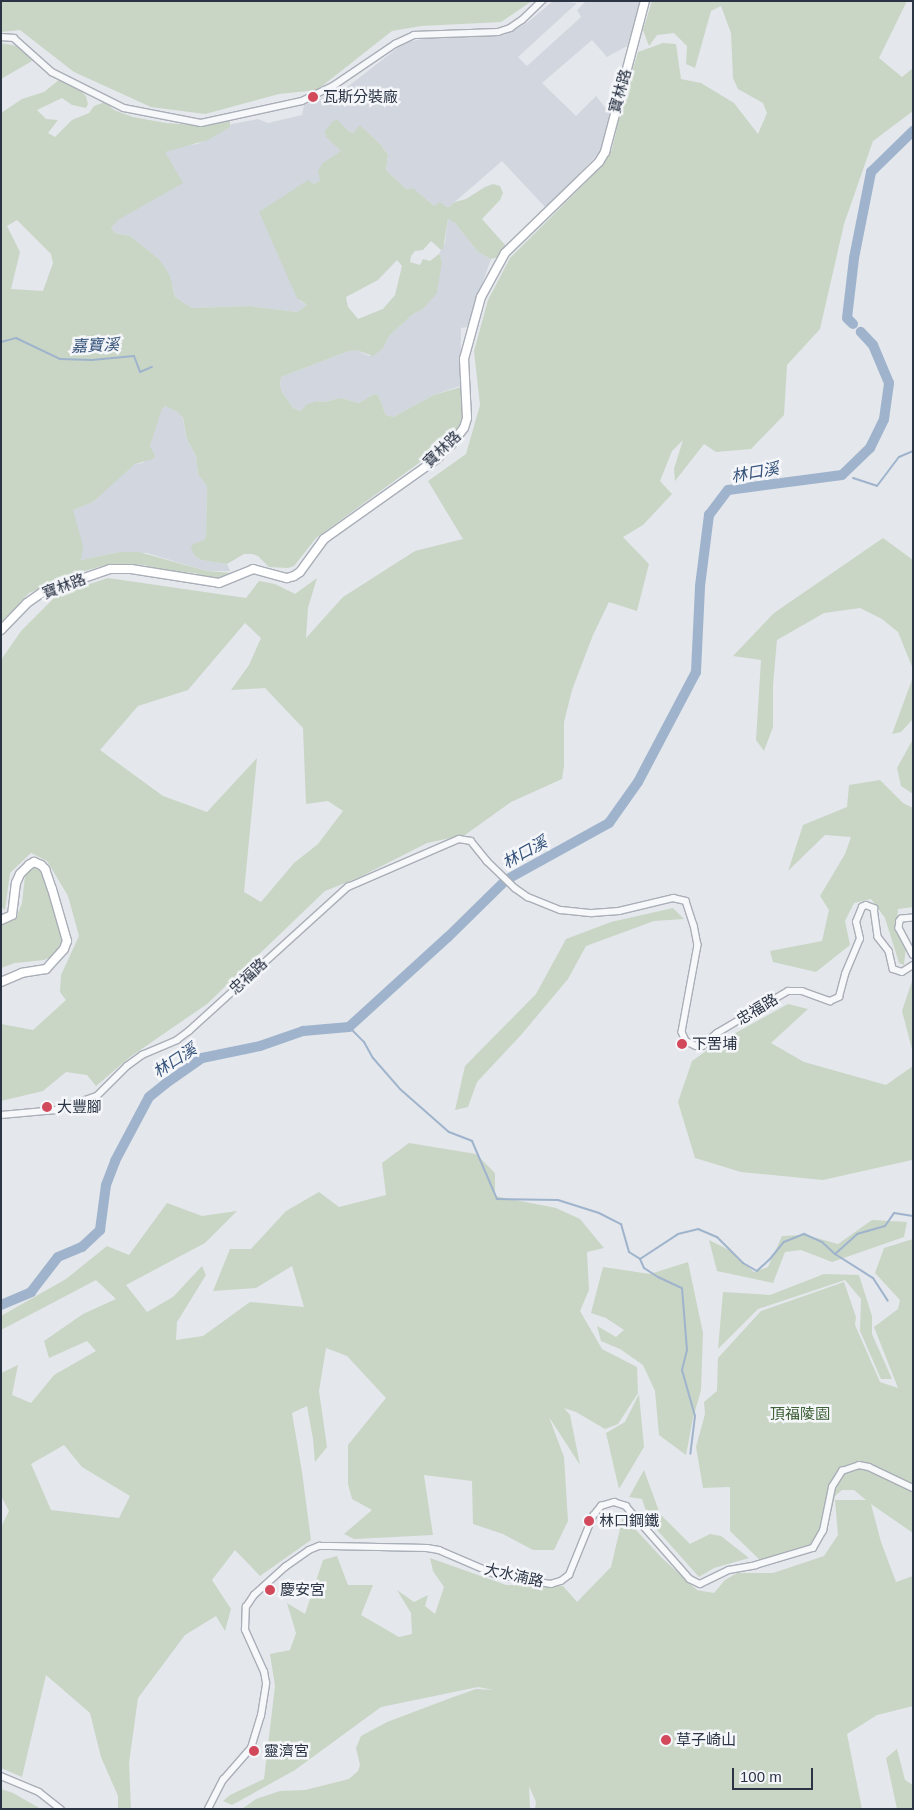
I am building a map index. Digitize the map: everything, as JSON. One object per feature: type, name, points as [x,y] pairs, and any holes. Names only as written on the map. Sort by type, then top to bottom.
[{"type":"main road","name":"寶林路","points":[[1,630],[27,602],[43,592],[110,569],[131,569],[219,583],[253,569],[287,578],[294,576],[324,539],[438,458],[464,428],[467,418],[464,359],[482,297],[505,253],[599,162],[605,152],[645,1]]},
{"type":"main road","points":[[1,920],[12,915],[16,883],[20,874],[34,862],[41,865],[45,869],[52,889],[67,940],[64,949],[46,969],[22,973],[1,982]]},
{"type":"street","points":[[1,37],[14,38],[52,72],[124,108],[201,123],[302,101],[332,86],[395,44],[414,35],[504,30],[522,20],[542,1]]},
{"type":"street","name":"忠福路","points":[[1,1115],[56,1110],[97,1096],[127,1066],[142,1055],[177,1040],[189,1031],[348,887],[459,839],[471,841],[514,888],[528,897],[569,912],[619,911],[672,898],[686,902],[694,925],[698,945],[682,1032],[686,1041],[696,1046],[702,1046],[717,1033],[788,991],[802,991],[830,1001],[839,998],[845,974],[860,939],[856,922],[858,915],[866,905],[874,908],[878,937],[889,951],[893,969],[902,972],[913,965]]},
{"type":"street","points":[[913,918],[902,919],[900,921],[900,928],[913,954]]},
{"type":"street","name":"大水湳路","points":[[208,1809],[223,1780],[251,1748],[261,1716],[266,1683],[264,1672],[245,1630],[246,1606],[254,1595],[309,1550],[319,1546],[427,1548],[439,1550],[495,1574],[551,1584],[561,1581],[569,1575],[593,1516],[601,1506],[614,1502],[626,1506],[690,1579],[700,1584],[729,1570],[756,1565],[813,1548],[823,1531],[832,1487],[842,1471],[859,1465],[869,1467],[913,1488]]},
{"type":"street","points":[[1,1776],[39,1792],[61,1809]]},
{"type":"shaded area","points":[[553,1],[577,3],[518,57],[527,66],[581,17],[577,10],[586,1],[641,1],[627,46],[607,57],[592,40],[542,83],[576,116],[596,96],[611,115],[600,152],[546,208],[502,161],[449,207],[434,206],[413,188],[406,189],[386,170],[388,155],[381,145],[361,126],[353,133],[348,131],[326,137],[341,151],[320,181],[313,184],[300,301],[307,305],[297,312],[249,306],[192,308],[175,297],[173,287],[160,260],[130,236],[115,233],[111,228],[164,152],[198,144],[232,124],[258,119],[268,123],[302,115],[304,105],[325,97],[333,104],[350,98],[346,88],[404,43],[430,37],[501,36],[528,22]]},
{"type":"shaded area","points":[[448,219],[455,223],[478,252],[491,259],[467,327],[461,328],[460,386],[434,395],[393,417],[386,415],[378,395],[374,394],[359,403],[341,398],[324,402],[316,401],[301,411],[293,408],[282,392],[280,385],[281,377],[346,352],[356,350],[369,356],[383,348],[390,335],[413,314],[423,309],[438,289],[437,281],[442,261],[439,254],[445,242]]},
{"type":"shaded area","points":[[165,406],[179,412],[183,419],[187,439],[196,456],[198,474],[207,486],[206,537],[204,540],[193,544],[195,556],[201,560],[227,564],[230,571],[207,571],[147,553],[120,552],[81,560],[72,510],[93,502],[135,464],[143,463],[151,450],[150,446],[162,408]]},
{"type":"green space","points":[[1,1],[532,1],[501,22],[421,26],[392,31],[317,90],[279,94],[205,114],[151,107],[74,72],[20,30],[1,32]]},
{"type":"green space","points":[[652,1],[907,1],[879,58],[902,77],[913,68],[913,111],[873,141],[844,224],[820,329],[787,365],[784,415],[751,449],[716,452],[704,444],[675,481],[674,469],[683,440],[672,451],[660,481],[672,494],[643,525],[623,537],[649,564],[637,611],[609,602],[593,635],[572,690],[564,722],[564,766],[562,779],[511,802],[465,835],[427,843],[360,877],[325,891],[207,1004],[130,1057],[96,1086],[87,1075],[66,1072],[43,1091],[1,1101],[1,1024],[33,1030],[66,1000],[60,992],[61,975],[79,936],[68,896],[47,861],[31,853],[10,873],[5,910],[1,907],[1,660],[21,631],[57,595],[108,578],[246,598],[259,581],[275,584],[295,594],[317,578],[308,608],[306,638],[343,597],[415,551],[463,539],[428,481],[466,454],[480,405],[474,351],[488,300],[510,258],[601,167],[612,149],[623,102],[638,52],[663,43],[676,44],[681,79],[701,83],[734,103],[758,134],[767,113],[763,103],[738,89],[733,78],[731,33],[721,6],[711,11],[695,68],[686,64],[687,46],[674,33],[657,35],[649,46],[643,30]],"holes":[[[245,623],[261,638],[249,665],[231,690],[265,688],[303,728],[306,804],[328,801],[343,811],[318,844],[294,863],[261,902],[244,892],[257,758],[207,812],[163,796],[100,750],[138,706],[188,690]]]},
{"type":"green space","points":[[1,43],[17,46],[27,53],[32,61],[1,79]]},
{"type":"green space","points":[[60,79],[81,91],[86,96],[88,104],[86,108],[72,105],[62,98],[37,110],[46,119],[58,120],[48,133],[55,137],[72,120],[89,113],[94,106],[105,102],[114,110],[133,117],[166,123],[194,125],[230,121],[230,127],[208,140],[165,152],[183,183],[118,220],[111,228],[115,233],[130,236],[160,260],[170,276],[175,297],[192,308],[249,306],[297,312],[307,305],[297,298],[259,212],[308,180],[313,184],[320,181],[318,171],[323,163],[341,151],[326,137],[325,131],[333,121],[338,120],[348,131],[353,133],[360,125],[381,145],[388,155],[386,170],[406,189],[413,188],[434,206],[440,202],[449,207],[485,187],[493,184],[500,186],[503,193],[500,200],[482,219],[506,246],[498,257],[491,259],[478,252],[455,223],[448,219],[443,249],[441,250],[431,241],[423,250],[415,251],[411,256],[410,262],[420,265],[423,259],[430,261],[439,254],[442,261],[437,293],[423,309],[413,314],[390,335],[383,348],[373,356],[356,350],[346,352],[281,377],[280,385],[282,392],[293,408],[301,411],[306,405],[316,401],[324,402],[341,398],[359,403],[374,394],[378,395],[386,415],[393,417],[434,395],[464,386],[466,415],[449,441],[316,538],[294,566],[288,568],[269,567],[258,556],[252,554],[244,554],[227,564],[201,560],[195,556],[191,548],[193,544],[204,540],[206,537],[207,486],[198,474],[196,456],[187,439],[183,418],[178,412],[165,406],[162,409],[150,446],[155,456],[153,459],[135,464],[93,502],[73,510],[83,546],[81,560],[120,552],[139,552],[207,571],[234,573],[227,577],[209,578],[195,573],[163,570],[144,565],[109,564],[53,580],[29,593],[1,623],[1,113],[22,99],[44,92]],"holes":[[[17,220],[51,254],[53,263],[43,291],[11,289],[20,252],[7,226]],[[397,260],[402,266],[395,295],[383,309],[358,319],[348,307],[346,297],[378,280]]]},
{"type":"green space","points":[[883,538],[913,560],[913,669],[898,632],[882,619],[860,608],[824,613],[777,640],[773,685],[773,727],[764,751],[756,740],[761,660],[733,656],[774,613]]},
{"type":"green space","points":[[913,677],[913,719],[901,732],[892,734]]},
{"type":"green space","points":[[913,739],[913,794],[901,786],[897,768]]},
{"type":"green space","points":[[880,780],[903,803],[913,808],[913,907],[898,909],[897,927],[906,947],[904,965],[899,963],[885,918],[871,899],[854,903],[845,921],[850,945],[816,972],[773,962],[770,951],[822,941],[829,910],[820,896],[845,854],[851,837],[825,835],[788,871],[803,825],[847,807],[849,785]]},
{"type":"green space","points":[[37,866],[43,869],[64,936],[59,949],[53,956],[44,960],[15,963],[1,968],[1,919],[11,920],[17,916],[22,903],[25,876],[28,870]]},
{"type":"green space","points":[[673,908],[684,919],[654,921],[586,946],[568,979],[521,1035],[477,1082],[468,1107],[455,1110],[465,1066],[536,994],[566,939],[611,922]]},
{"type":"green space","points":[[913,978],[913,1053],[902,1011]]},
{"type":"green space","points":[[788,1004],[808,1009],[771,1043],[804,1062],[886,1085],[913,1066],[912,1160],[823,1180],[741,1172],[695,1158],[678,1102],[692,1061],[719,1042]]},
{"type":"green space","points":[[409,1143],[476,1154],[495,1173],[495,1196],[556,1208],[580,1219],[604,1248],[587,1252],[589,1290],[580,1311],[602,1349],[637,1367],[638,1393],[618,1424],[605,1429],[576,1412],[564,1408],[570,1415],[580,1465],[549,1417],[564,1457],[568,1521],[554,1550],[533,1550],[503,1534],[473,1524],[472,1481],[424,1475],[433,1535],[354,1539],[344,1534],[372,1510],[352,1499],[348,1484],[348,1445],[386,1398],[347,1356],[326,1348],[319,1391],[327,1447],[315,1462],[307,1406],[292,1413],[311,1540],[260,1576],[235,1550],[212,1580],[231,1609],[225,1631],[216,1616],[185,1635],[138,1698],[129,1763],[131,1809],[118,1809],[118,1796],[101,1757],[90,1713],[46,1675],[22,1777],[1,1768],[1,1527],[9,1511],[1,1496],[1,1373],[18,1365],[12,1395],[31,1403],[54,1375],[96,1351],[87,1341],[49,1358],[44,1341],[83,1314],[116,1299],[96,1280],[1,1330],[1,1316],[66,1279],[107,1246],[129,1255],[167,1203],[202,1216],[237,1211],[205,1243],[126,1285],[147,1312],[173,1297],[202,1266],[206,1275],[177,1322],[176,1340],[203,1336],[250,1302],[304,1307],[292,1266],[256,1288],[213,1291],[230,1249],[251,1249],[286,1211],[319,1192],[339,1207],[386,1195],[382,1163]],"holes":[[[64,1445],[82,1467],[130,1496],[119,1518],[51,1510],[31,1464]]]},
{"type":"green space","points":[[872,1220],[907,1222],[904,1237],[832,1262],[801,1250],[785,1252],[773,1283],[717,1271],[709,1240],[731,1251],[754,1272],[768,1267],[782,1236],[806,1235],[838,1244]]},
{"type":"green space","name":"頂福陵園","points":[[913,1239],[913,1533],[871,1504],[881,1542],[896,1582],[913,1576],[913,1706],[877,1715],[847,1734],[862,1809],[535,1809],[536,1802],[529,1786],[530,1809],[242,1809],[256,1799],[280,1791],[305,1790],[349,1779],[358,1771],[360,1765],[356,1748],[361,1736],[387,1722],[476,1689],[494,1690],[478,1687],[381,1707],[295,1770],[232,1805],[223,1801],[230,1795],[264,1779],[275,1686],[270,1654],[290,1650],[296,1633],[287,1603],[305,1614],[323,1560],[337,1556],[348,1585],[373,1585],[361,1615],[399,1637],[412,1634],[411,1613],[397,1590],[414,1602],[428,1595],[425,1606],[435,1614],[444,1587],[433,1571],[430,1558],[506,1585],[563,1586],[577,1602],[611,1567],[623,1516],[662,1558],[697,1590],[714,1593],[725,1580],[737,1573],[773,1573],[824,1556],[838,1535],[835,1500],[866,1500],[854,1490],[842,1490],[835,1496],[826,1533],[813,1544],[761,1561],[730,1531],[730,1487],[703,1488],[696,1447],[705,1414],[704,1402],[717,1391],[718,1358],[761,1311],[844,1282],[856,1317],[855,1325],[880,1382],[898,1388],[874,1327],[898,1309],[900,1300],[875,1273],[884,1248]]},
{"type":"green space","points":[[688,1262],[703,1333],[701,1390],[686,1455],[659,1435],[655,1391],[643,1365],[620,1349],[601,1341],[597,1326],[616,1337],[624,1330],[606,1318],[591,1313],[603,1267],[650,1274]]},
{"type":"green space","points":[[824,1274],[859,1275],[872,1316],[872,1334],[892,1379],[881,1379],[860,1331],[861,1299],[845,1280],[758,1309],[718,1349],[723,1292],[770,1295]]},
{"type":"green space","points":[[639,1394],[644,1447],[619,1489],[606,1433],[625,1422]]},
{"type":"green space","points":[[644,1470],[660,1514],[690,1544],[710,1534],[721,1536],[749,1558],[714,1568],[699,1577],[650,1522],[642,1499],[629,1497]]},
{"type":"green space","points":[[897,1749],[905,1780],[913,1785],[913,1809],[897,1809],[886,1758]]},
{"type":"green space","points":[[1,1789],[13,1793],[41,1809],[1,1809]]},
{"type":"waterway","name":"林口溪","points":[[853,324],[847,318],[854,258],[871,172],[913,131]]},
{"type":"waterway","name":"林口溪","points":[[1,1305],[31,1292],[58,1257],[82,1247],[100,1230],[106,1185],[115,1161],[149,1097],[165,1084],[202,1058],[260,1046],[303,1031],[349,1027],[448,937],[506,880],[609,823],[638,782],[696,672],[700,586],[709,515],[728,490],[842,475],[870,448],[884,419],[889,383],[873,345],[861,332]]},
{"type":"waterway","name":"嘉寶溪","points":[[1,342],[16,338],[60,359],[92,360],[134,356],[140,372],[152,367]]},
{"type":"waterway","points":[[853,478],[877,486],[899,457],[913,451]]},
{"type":"waterway","points":[[349,1027],[364,1042],[373,1058],[400,1089],[449,1132],[472,1141],[497,1199],[558,1200],[599,1213],[621,1224],[629,1252],[640,1259],[678,1234],[698,1229],[717,1237],[743,1263],[757,1271],[784,1242],[804,1234],[822,1242],[835,1254],[857,1234],[885,1226],[894,1213],[913,1216]]},
{"type":"waterway","points":[[835,1254],[873,1278],[888,1301]]},
{"type":"waterway","points":[[640,1259],[644,1268],[682,1288],[687,1350],[682,1370],[695,1416],[690,1454]]},
{"type":"place","name":"瓦斯分裝廠","points":[[313,97]]},
{"type":"place","name":"下罟埔","points":[[682,1044]]},
{"type":"place","name":"大豐腳","points":[[47,1107]]},
{"type":"place","name":"林口鋼鐵","points":[[589,1521]]},
{"type":"place","name":"慶安宮","points":[[270,1590]]},
{"type":"place","name":"草子崎山","points":[[666,1740]]},
{"type":"place","name":"靈濟宮","points":[[254,1751]]}]
